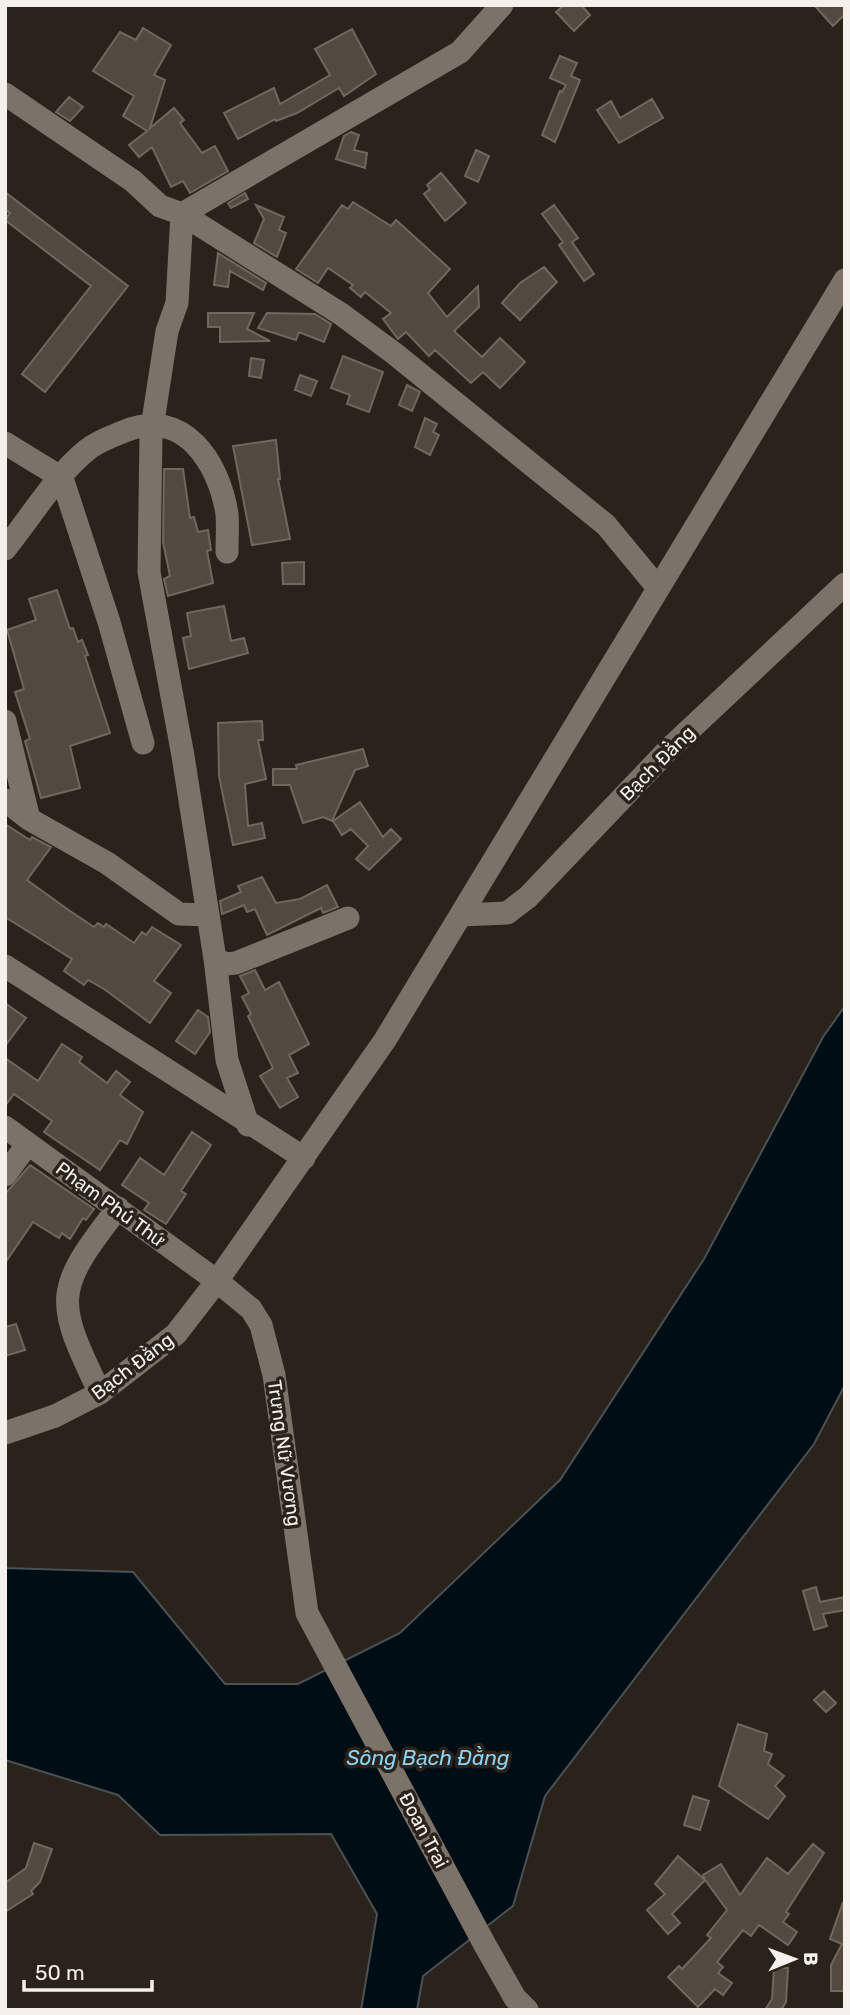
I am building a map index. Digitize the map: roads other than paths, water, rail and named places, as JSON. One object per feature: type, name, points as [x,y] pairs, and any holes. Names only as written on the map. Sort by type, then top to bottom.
[{"type":"street","points":[[182,214],[460,52],[502,5]]},
{"type":"street","points":[[5,94],[133,181],[160,206],[182,214],[341,314],[395,354],[606,525],[658,588]]},
{"type":"street","points":[[182,214],[177,303],[167,331],[153,425],[147,533],[150,583],[208,915],[227,1060],[248,1125]]},
{"type":"street","name":"Bạch Đằng","points":[[5,1433],[55,1416],[100,1393],[176,1334],[217,1282],[385,1040],[845,280]]},
{"type":"street","points":[[5,549],[67,471],[89,449],[108,438],[144,424],[164,426],[186,435],[215,473],[227,514],[227,552]]},
{"type":"street","points":[[5,443],[67,471]]},
{"type":"street","points":[[67,471],[143,743]]},
{"type":"street","name":"Bạch Đằng","points":[[461,915],[489,916],[507,913],[528,897],[669,749],[845,584]]},
{"type":"street","points":[[5,721],[29,818]]},
{"type":"street","points":[[5,800],[29,818],[107,863],[179,914],[208,915]]},
{"type":"street","points":[[215,959],[236,963],[348,918]]},
{"type":"street","points":[[6,969],[248,1125],[304,1158]]},
{"type":"street","name":"Phạm Phú Thứ","points":[[5,1127],[217,1282]]},
{"type":"street","points":[[5,1175],[27,1145]]},
{"type":"street","points":[[100,1393],[70,1331],[67,1295],[79,1260],[118,1208]]},
{"type":"street","name":"Trưng Nữ Vương","points":[[217,1282],[251,1310],[261,1325],[274,1376],[307,1613],[323,1641]]},
{"type":"street","name":"Đoan Trai","points":[[323,1641],[485,1945],[515,1998],[527,2010]]},
{"type":"water","name":"Sông Bạch Đằng","points":[[845,1006],[845,1385],[814,1444],[545,1796],[513,1906],[423,1976],[417,2010],[361,2010],[377,1914],[331,1834],[160,1835],[118,1795],[5,1760],[5,1568],[133,1572],[225,1684],[298,1684],[400,1633],[560,1480],[704,1259],[823,1037]]}]
